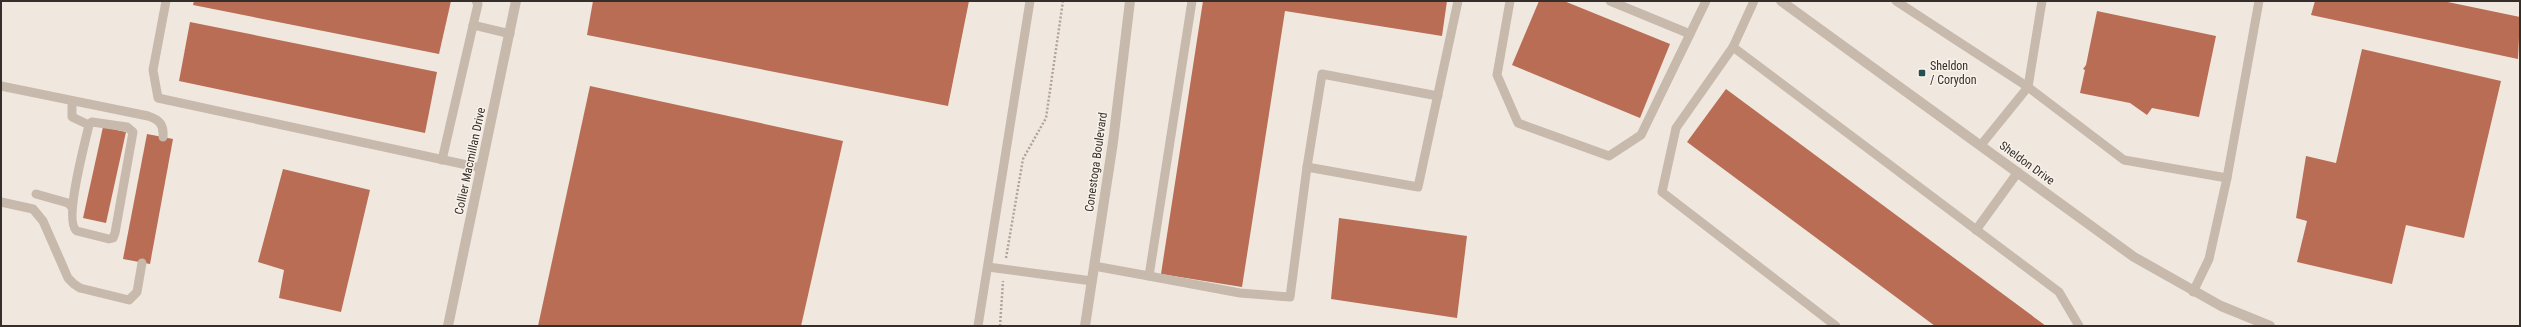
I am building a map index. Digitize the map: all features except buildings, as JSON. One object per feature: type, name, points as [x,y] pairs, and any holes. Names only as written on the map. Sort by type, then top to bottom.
[{"type":"street","name":"Collier Macmillan Drive","points":[[448,326],[516,1]]},
{"type":"street","name":"Conestoga Boulevard","points":[[1084,326],[1113,142],[1130,1]]},
{"type":"street","name":"Sheldon Drive","points":[[1781,1],[2134,257],[2193,292],[2221,306],[2270,326]]},
{"type":"lane","points":[[166,1],[153,70],[158,98],[481,168]]},
{"type":"lane","points":[[442,160],[478,4],[476,1]]},
{"type":"lane","points":[[978,326],[1030,1]]},
{"type":"lane","points":[[1149,276],[1192,1]]},
{"type":"lane","points":[[1307,167],[1418,187],[1458,1]]},
{"type":"lane","points":[[1510,1],[1497,75],[1518,123],[1609,156],[1641,135],[1706,1]]},
{"type":"lane","points":[[1610,1],[1690,34]]},
{"type":"lane","points":[[1754,1],[1733,48],[1676,128],[1662,192],[1836,326]]},
{"type":"lane","points":[[1896,1],[2028,87],[2124,160],[2227,178]]},
{"type":"lane","points":[[1981,145],[2028,87],[2042,1]]},
{"type":"lane","points":[[2193,292],[2209,259],[2227,178],[2259,1]]},
{"type":"lane","points":[[473,25],[510,34]]},
{"type":"lane","points":[[1733,48],[2059,292],[2079,326]]},
{"type":"lane","points":[[1094,266],[1240,293],[1290,297],[1307,167],[1322,74],[1438,96]]},
{"type":"lane","points":[[1,86],[157,119],[164,130],[163,137]]},
{"type":"lane","points":[[72,101],[72,117],[89,125]]},
{"type":"lane","points":[[92,122],[127,127],[133,132],[113,238],[74,229],[72,207],[89,125],[92,122]]},
{"type":"lane","points":[[1976,230],[2018,172]]},
{"type":"lane","points":[[36,194],[68,203],[72,207]]},
{"type":"lane","points":[[1,202],[33,209],[49,230],[68,278],[80,288],[129,300],[137,292],[142,263]]},
{"type":"lane","points":[[988,267],[1092,281]]},
{"type":"path","points":[[1000,326],[1000,297],[1023,159],[1046,118],[1063,1]]},
{"type":"place","name":"Sheldon / Corydon","points":[[1922,73]]}]
